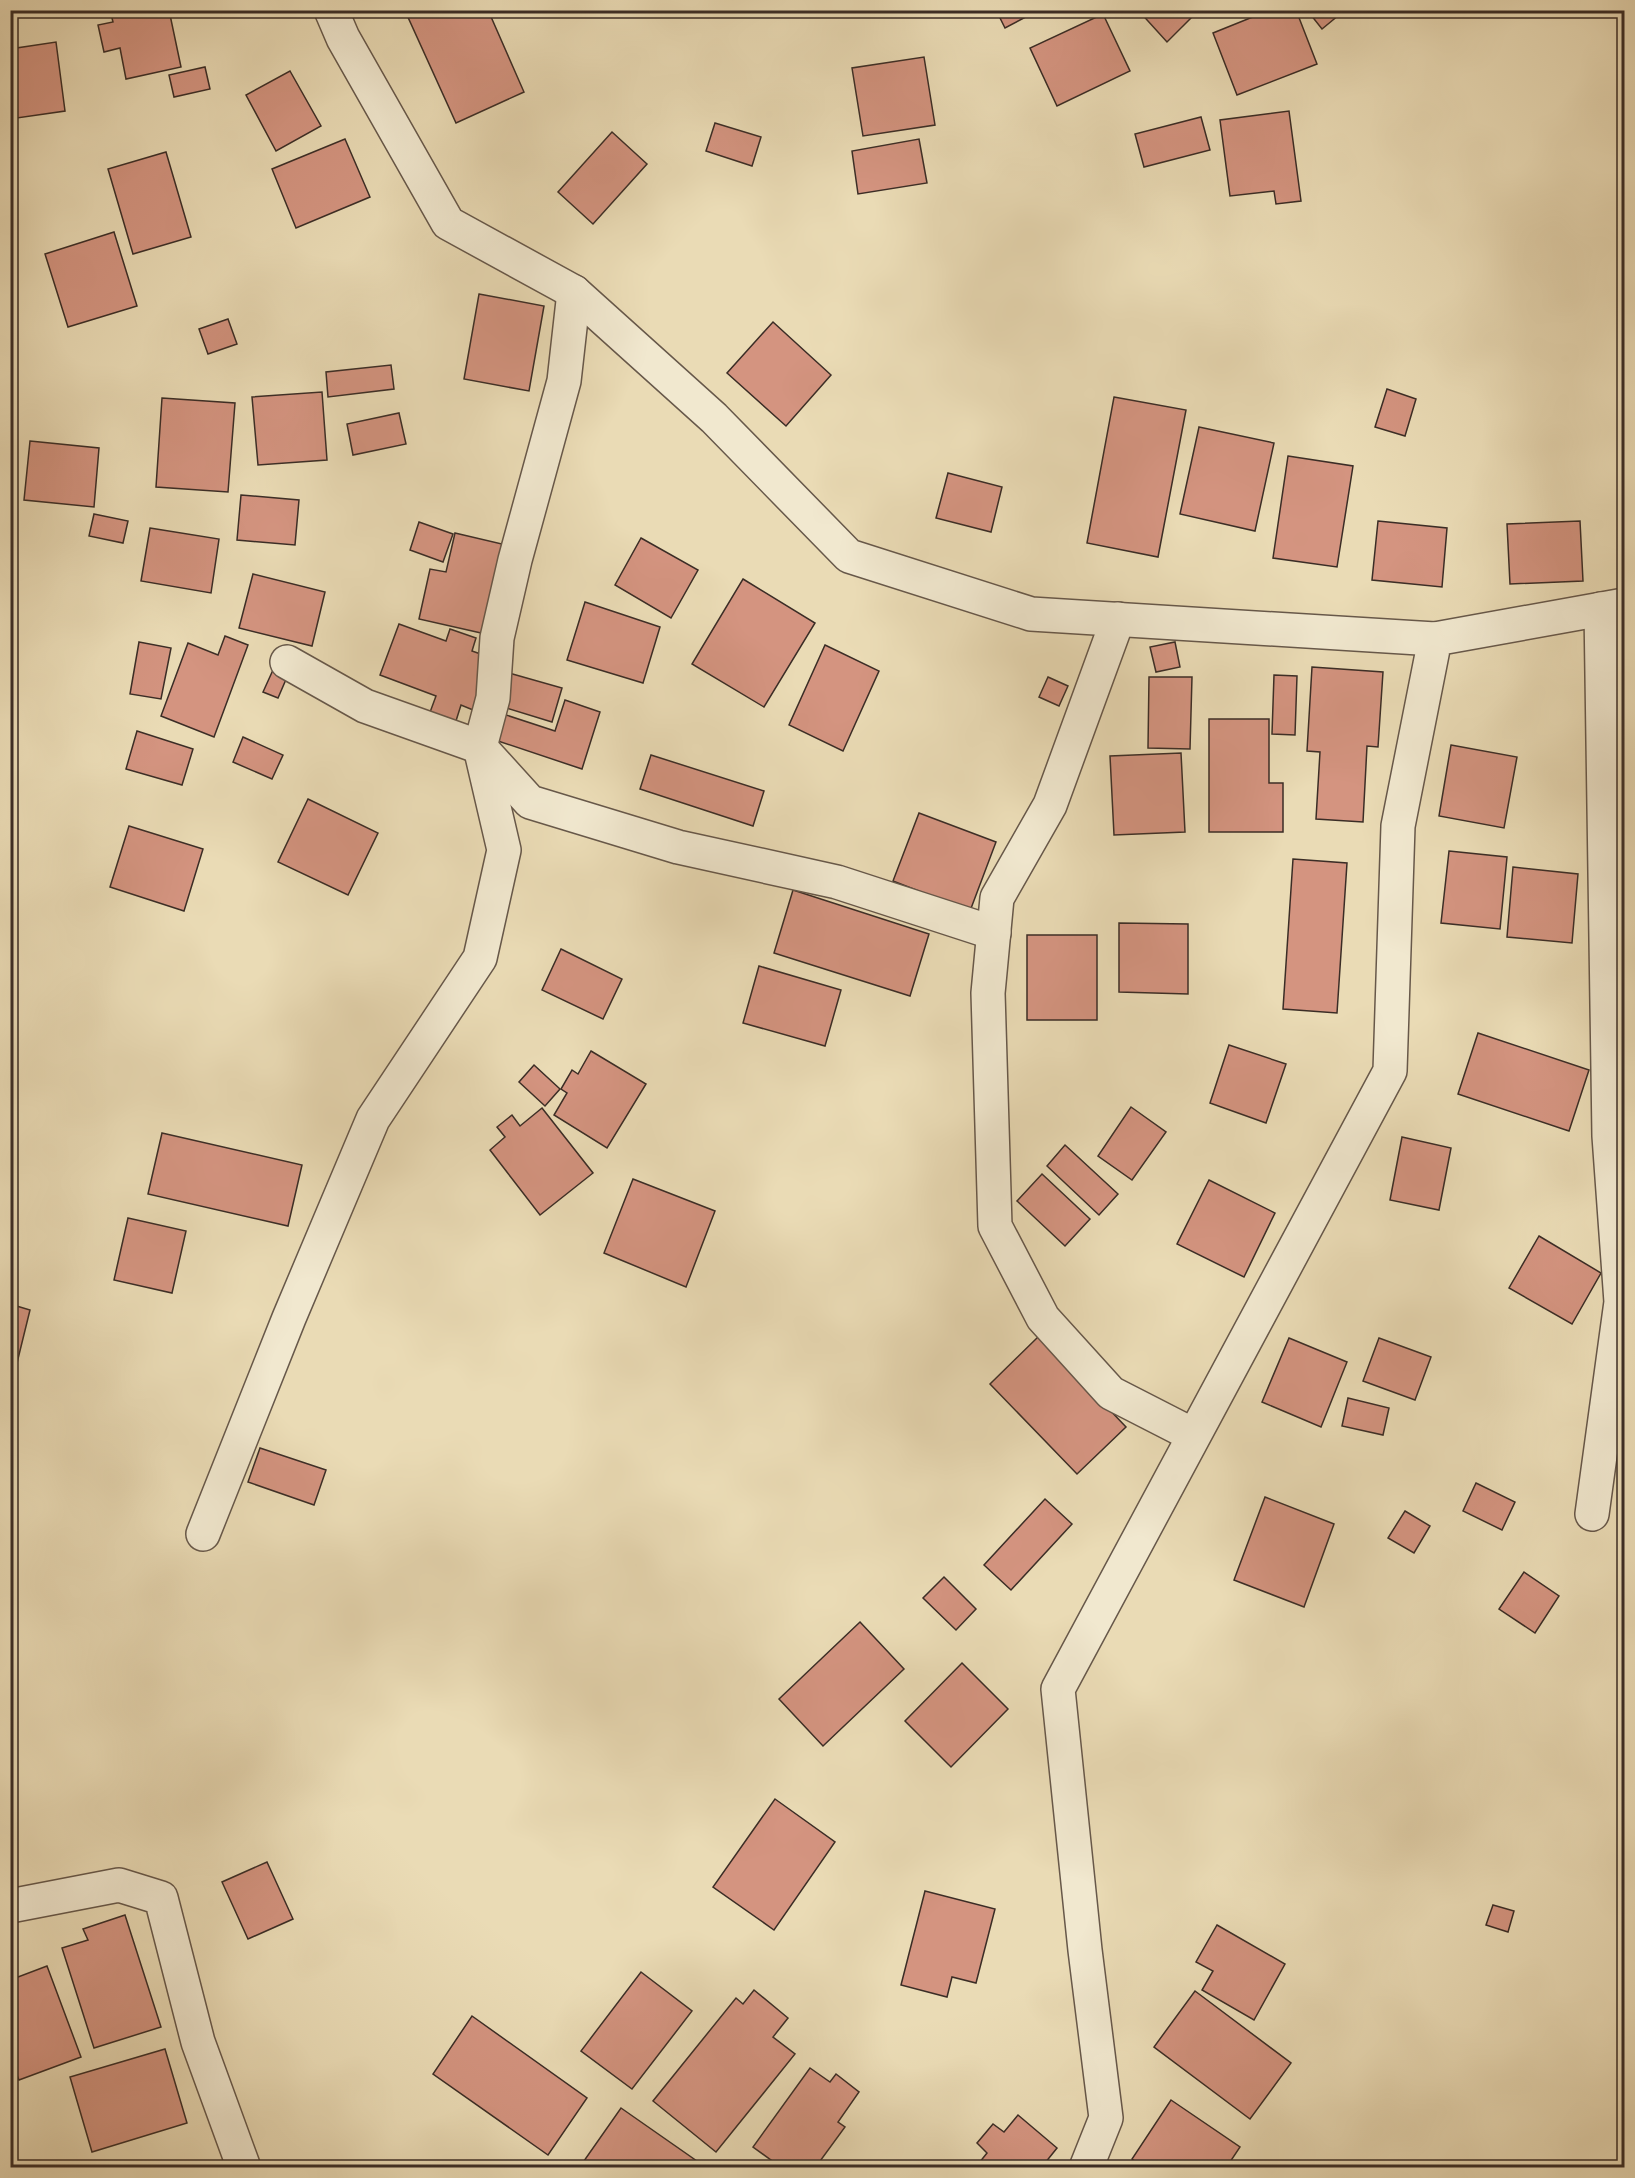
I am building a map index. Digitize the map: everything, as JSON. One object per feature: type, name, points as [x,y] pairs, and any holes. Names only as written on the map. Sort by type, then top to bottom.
[{"type":"street","points":[[331,10],[343,38],[448,223],[574,292],[714,418],[849,556],[1031,614],[1436,639],[1613,607],[1609,1136],[1621,1302],[1592,1514]]},
{"type":"street","points":[[203,1534],[289,1318],[373,1119],[480,958],[504,850],[480,747],[493,698],[497,638],[515,560],[564,381],[574,292]]},
{"type":"street","points":[[1118,619],[1050,805],[997,898],[988,993],[995,1226],[1042,1318],[1111,1393],[1193,1435]]},
{"type":"street","points":[[1086,2168],[1106,2118],[1085,1950],[1058,1689],[1390,1071],[1398,826],[1436,639]]},
{"type":"street","points":[[287,662],[365,705],[480,747],[530,802],[678,847],[837,882],[994,933]]},
{"type":"street","points":[[10,1906],[119,1885],[162,1898],[198,2042],[244,2168]]},
{"type":"building","points":[[110,10],[169,10],[181,67],[126,79],[120,48],[104,52],[98,25],[113,22]]},
{"type":"building","points":[[418,10],[488,10],[524,92],[456,123],[407,15]]},
{"type":"building","points":[[996,10],[1039,10],[1005,28]]},
{"type":"building","points":[[1138,10],[1184,10],[1191,18],[1167,42]]},
{"type":"building","points":[[1270,10],[1296,10],[1317,64],[1237,95],[1213,33]]},
{"type":"building","points":[[1307,10],[1345,10],[1322,29]]},
{"type":"building","points":[[1103,14],[1130,71],[1057,106],[1030,48]]},
{"type":"building","points":[[56,42],[65,111],[10,119],[10,49]]},
{"type":"building","points":[[924,57],[935,125],[863,136],[852,68]]},
{"type":"building","points":[[205,67],[210,89],[174,97],[169,75]]},
{"type":"building","points":[[290,71],[321,126],[276,151],[246,95]]},
{"type":"building","points":[[1289,111],[1301,201],[1276,204],[1274,191],[1230,196],[1220,120]]},
{"type":"building","points":[[1201,117],[1210,150],[1144,167],[1135,134]]},
{"type":"building","points":[[715,123],[761,137],[752,166],[706,151]]},
{"type":"building","points":[[612,132],[647,164],[593,224],[558,192]]},
{"type":"building","points":[[345,139],[370,197],[296,228],[272,169]]},
{"type":"building","points":[[919,139],[927,183],[858,194],[852,151]]},
{"type":"building","points":[[166,152],[191,237],[133,254],[108,169]]},
{"type":"building","points":[[114,232],[137,306],[68,327],[45,254]]},
{"type":"building","points":[[479,294],[544,306],[529,391],[464,379]]},
{"type":"building","points":[[228,319],[237,344],[208,354],[199,329]]},
{"type":"building","points":[[773,322],[831,375],[786,426],[727,373]]},
{"type":"building","points":[[391,365],[394,389],[328,397],[326,372]]},
{"type":"building","points":[[1387,389],[1416,399],[1405,436],[1375,427]]},
{"type":"building","points":[[322,392],[327,460],[258,465],[252,397]]},
{"type":"building","points":[[1114,397],[1186,410],[1158,557],[1087,543]]},
{"type":"building","points":[[162,398],[235,403],[228,492],[156,487]]},
{"type":"building","points":[[399,413],[406,444],[353,455],[347,424]]},
{"type":"building","points":[[1199,427],[1274,443],[1255,531],[1180,514]]},
{"type":"building","points":[[30,441],[99,448],[94,507],[24,500]]},
{"type":"building","points":[[1288,456],[1353,466],[1337,567],[1273,558]]},
{"type":"building","points":[[948,473],[1002,487],[991,532],[936,518]]},
{"type":"building","points":[[241,495],[299,500],[295,545],[237,540]]},
{"type":"building","points":[[94,514],[128,521],[123,543],[89,536]]},
{"type":"building","points":[[1378,521],[1447,528],[1442,587],[1372,580]]},
{"type":"building","points":[[1580,521],[1583,581],[1510,584],[1507,524]]},
{"type":"building","points":[[419,522],[453,534],[443,562],[410,550]]},
{"type":"building","points":[[150,528],[219,539],[211,593],[141,581]]},
{"type":"building","points":[[455,533],[502,544],[489,603],[490,635],[419,619],[430,569],[446,572]]},
{"type":"building","points":[[641,538],[698,570],[671,618],[615,585]]},
{"type":"building","points":[[253,574],[325,592],[312,646],[239,628]]},
{"type":"building","points":[[743,579],[815,623],[764,707],[692,664]]},
{"type":"building","points":[[585,602],[660,627],[643,683],[567,660]]},
{"type":"building","points":[[399,624],[446,641],[450,629],[476,638],[472,651],[492,658],[473,710],[461,705],[455,724],[429,715],[436,696],[380,675]]},
{"type":"building","points":[[225,636],[248,645],[214,737],[161,716],[188,643],[218,655]]},
{"type":"building","points":[[139,642],[171,648],[161,699],[130,694]]},
{"type":"building","points":[[1175,642],[1180,667],[1156,672],[1150,647]]},
{"type":"building","points":[[825,645],[879,671],[843,751],[789,725]]},
{"type":"building","points":[[1312,667],[1383,672],[1378,747],[1367,746],[1363,822],[1316,819],[1320,752],[1307,751]]},
{"type":"building","points":[[273,670],[287,677],[278,698],[263,692]]},
{"type":"building","points":[[509,673],[562,688],[552,722],[500,706]]},
{"type":"building","points":[[1274,675],[1297,676],[1295,735],[1272,734]]},
{"type":"building","points":[[1048,677],[1068,686],[1059,706],[1039,697]]},
{"type":"building","points":[[1149,677],[1192,677],[1190,749],[1148,748]]},
{"type":"building","points":[[565,700],[600,712],[582,769],[492,739],[500,713],[555,731]]},
{"type":"building","points":[[1209,719],[1269,719],[1269,783],[1283,783],[1283,832],[1209,832]]},
{"type":"building","points":[[137,731],[193,749],[182,785],[126,769]]},
{"type":"building","points":[[243,737],[283,755],[272,779],[233,762]]},
{"type":"building","points":[[1451,745],[1517,757],[1504,828],[1439,816]]},
{"type":"building","points":[[1181,753],[1185,832],[1114,835],[1110,756]]},
{"type":"building","points":[[651,755],[764,791],[753,826],[640,789]]},
{"type":"building","points":[[308,799],[378,833],[348,895],[278,862]]},
{"type":"building","points":[[919,813],[996,842],[970,911],[893,881]]},
{"type":"building","points":[[129,826],[203,849],[184,911],[110,887]]},
{"type":"building","points":[[1449,851],[1507,857],[1500,929],[1441,923]]},
{"type":"building","points":[[1293,859],[1347,863],[1337,1013],[1283,1009]]},
{"type":"building","points":[[1513,867],[1578,874],[1572,943],[1507,937]]},
{"type":"building","points":[[793,890],[929,934],[910,996],[774,953]]},
{"type":"building","points":[[1119,923],[1188,924],[1188,994],[1119,992]]},
{"type":"building","points":[[1027,935],[1097,935],[1097,1020],[1027,1020]]},
{"type":"building","points":[[561,949],[622,979],[603,1019],[542,990]]},
{"type":"building","points":[[759,966],[841,990],[825,1046],[743,1023]]},
{"type":"building","points":[[1478,1033],[1589,1070],[1569,1131],[1458,1094]]},
{"type":"building","points":[[1229,1045],[1286,1064],[1266,1123],[1210,1103]]},
{"type":"building","points":[[591,1051],[646,1084],[607,1148],[554,1115],[567,1093],[561,1089],[572,1070],[578,1074]]},
{"type":"building","points":[[534,1065],[560,1089],[545,1106],[519,1082]]},
{"type":"building","points":[[1131,1107],[1166,1132],[1132,1180],[1098,1156]]},
{"type":"building","points":[[542,1108],[593,1173],[540,1215],[490,1150],[505,1137],[497,1127],[512,1115],[520,1126]]},
{"type":"building","points":[[162,1133],[302,1165],[288,1226],[148,1194]]},
{"type":"building","points":[[1402,1137],[1451,1148],[1439,1210],[1390,1200]]},
{"type":"building","points":[[1065,1145],[1118,1194],[1099,1215],[1047,1166]]},
{"type":"building","points":[[1042,1174],[1090,1219],[1065,1246],[1017,1201]]},
{"type":"building","points":[[633,1179],[715,1211],[686,1287],[604,1253]]},
{"type":"building","points":[[1209,1180],[1275,1213],[1244,1277],[1177,1244]]},
{"type":"building","points":[[128,1218],[186,1231],[172,1293],[114,1280]]},
{"type":"building","points":[[1539,1236],[1601,1273],[1572,1324],[1509,1288]]},
{"type":"building","points":[[10,1304],[30,1310],[15,1371],[10,1370]]},
{"type":"building","points":[[1039,1336],[1126,1427],[1077,1474],[990,1384]]},
{"type":"building","points":[[1289,1338],[1347,1362],[1321,1427],[1262,1402]]},
{"type":"building","points":[[1379,1338],[1431,1357],[1415,1400],[1363,1381]]},
{"type":"building","points":[[1348,1398],[1389,1408],[1383,1435],[1342,1426]]},
{"type":"building","points":[[260,1448],[326,1470],[314,1505],[248,1482]]},
{"type":"building","points":[[1476,1483],[1515,1502],[1502,1530],[1463,1511]]},
{"type":"building","points":[[1265,1497],[1334,1524],[1304,1607],[1234,1580]]},
{"type":"building","points":[[1045,1499],[1072,1524],[1011,1590],[984,1565]]},
{"type":"building","points":[[1405,1511],[1430,1526],[1414,1553],[1388,1538]]},
{"type":"building","points":[[1524,1572],[1559,1596],[1535,1633],[1499,1609]]},
{"type":"building","points":[[944,1577],[976,1609],[956,1630],[923,1598]]},
{"type":"building","points":[[860,1622],[904,1669],[823,1746],[779,1699]]},
{"type":"building","points":[[962,1663],[1008,1709],[951,1767],[905,1721]]},
{"type":"building","points":[[775,1799],[835,1842],[774,1930],[713,1887]]},
{"type":"building","points":[[267,1862],[293,1919],[248,1939],[222,1882]]},
{"type":"building","points":[[925,1891],[995,1909],[976,1983],[952,1977],[947,1997],[901,1985]]},
{"type":"building","points":[[1493,1905],[1514,1911],[1508,1932],[1486,1925]]},
{"type":"building","points":[[125,1915],[161,2027],[94,2048],[62,1948],[88,1940],[83,1929]]},
{"type":"building","points":[[1217,1925],[1285,1964],[1254,2020],[1202,1990],[1213,1971],[1196,1962]]},
{"type":"building","points":[[47,1966],[81,2057],[19,2080],[10,2058],[10,1980]]},
{"type":"building","points":[[641,1972],[692,2011],[632,2089],[581,2051]]},
{"type":"building","points":[[754,1990],[788,2018],[773,2037],[795,2054],[716,2152],[653,2101],[736,1998],[743,2004]]},
{"type":"building","points":[[1195,1991],[1291,2063],[1250,2119],[1154,2047]]},
{"type":"building","points":[[472,2016],[587,2098],[548,2155],[433,2074]]},
{"type":"building","points":[[165,2049],[187,2123],[92,2152],[70,2077]]},
{"type":"building","points":[[810,2068],[830,2082],[836,2074],[859,2092],[838,2122],[845,2127],[815,2168],[782,2168],[753,2147]]},
{"type":"building","points":[[1171,2100],[1240,2147],[1226,2168],[1145,2168],[1132,2159]]},
{"type":"building","points":[[621,2108],[704,2166],[703,2168],[579,2168]]},
{"type":"building","points":[[1018,2115],[1057,2148],[1041,2168],[975,2168],[987,2153],[977,2143],[993,2124],[1004,2132]]}]
